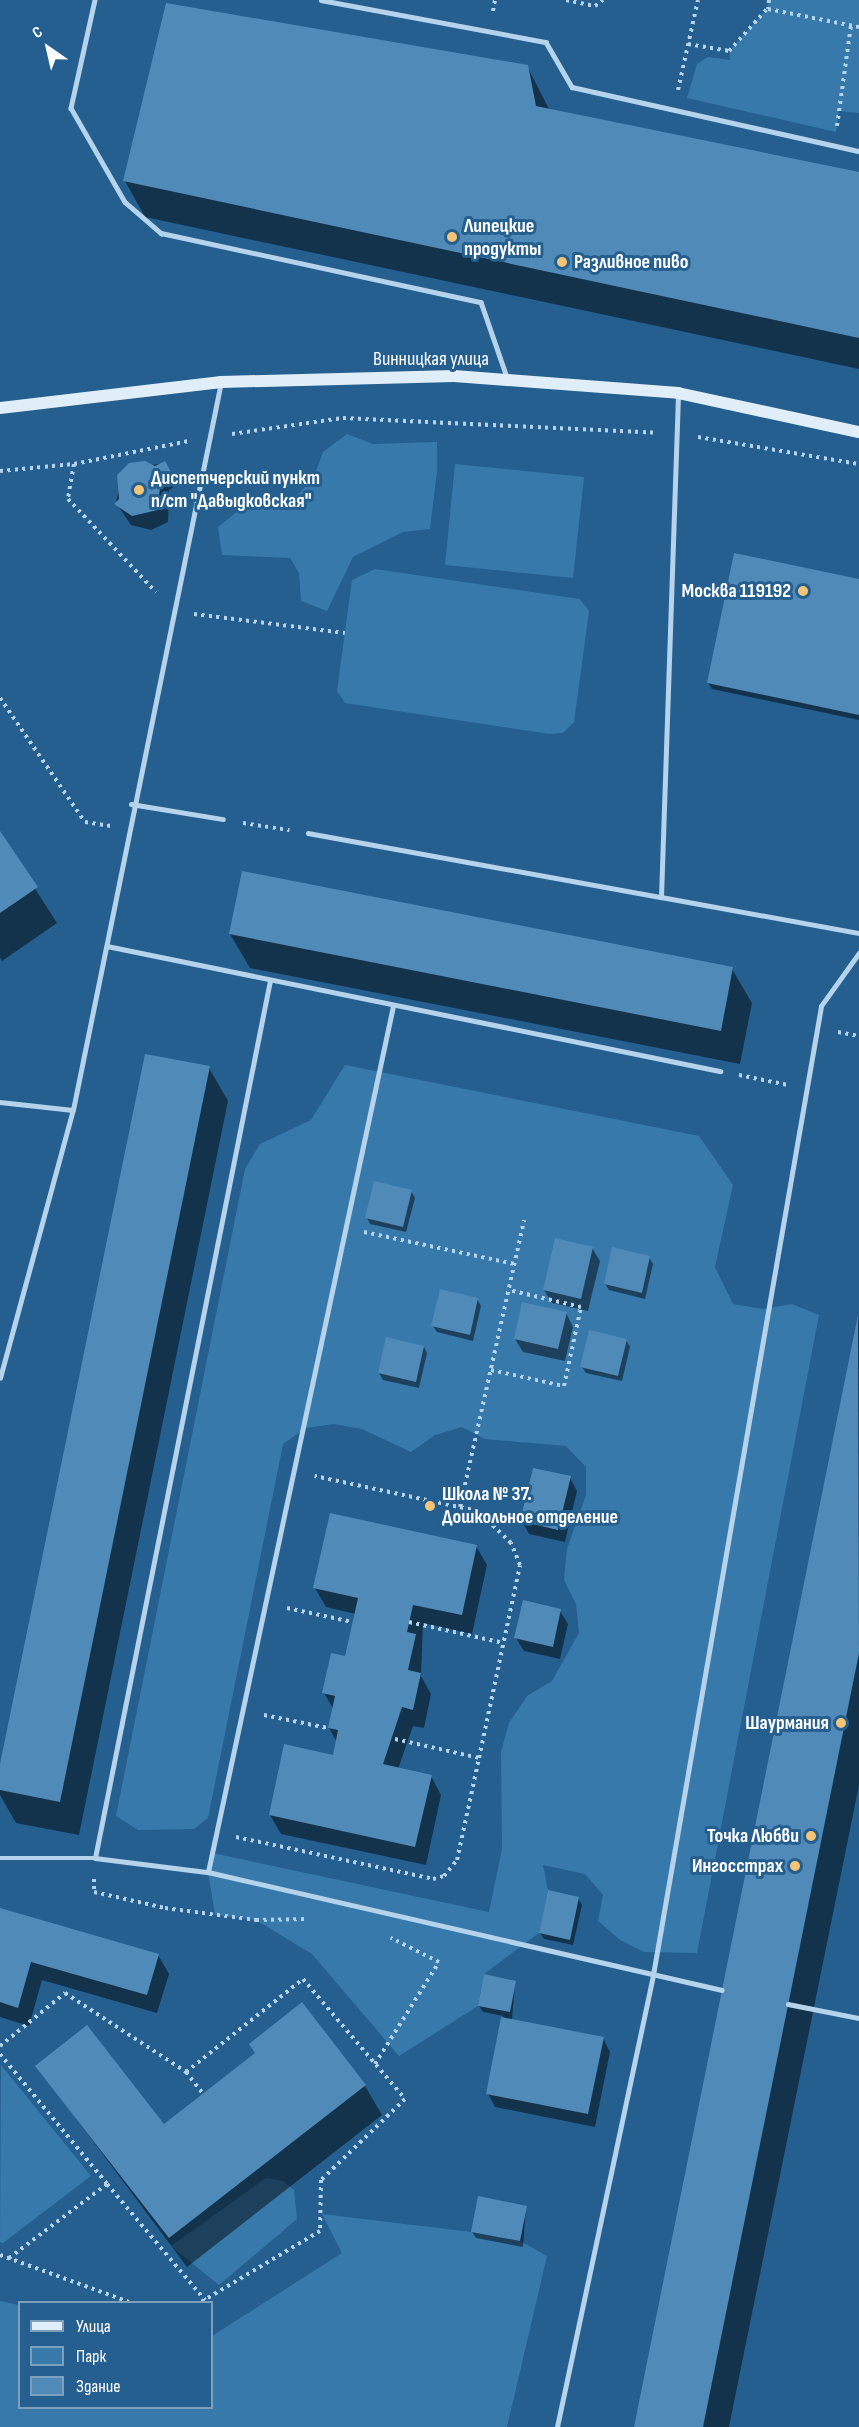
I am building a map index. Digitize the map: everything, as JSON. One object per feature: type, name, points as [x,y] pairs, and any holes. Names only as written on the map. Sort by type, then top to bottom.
[{"type":"street","name":"Винницкая улица","points":[[0,408],[221,382],[454,376],[678,393],[859,432]]},
{"type":"lane","points":[[95,0],[72,108],[125,202],[161,233],[481,302],[508,380]]},
{"type":"lane","points":[[321,0],[546,42],[572,87],[859,151]]},
{"type":"lane","points":[[0,1378],[73,1110],[107,946],[131,804],[221,382]]},
{"type":"lane","points":[[661,897],[678,393]]},
{"type":"lane","points":[[131,804],[223,819]]},
{"type":"lane","points":[[308,832],[859,933]]},
{"type":"lane","points":[[107,946],[720,1071]]},
{"type":"lane","points":[[557,2427],[653,1975],[821,1006],[859,953]]},
{"type":"lane","points":[[95,1858],[270,981]]},
{"type":"lane","points":[[208,1872],[393,1006]]},
{"type":"lane","points":[[0,1102],[73,1110]]},
{"type":"lane","points":[[0,1858],[95,1858],[208,1872],[722,1990]]},
{"type":"lane","points":[[788,2004],[859,2018]]},
{"type":"path","points":[[566,0],[595,6],[603,0]]},
{"type":"path","points":[[674,109],[698,0]]},
{"type":"path","points":[[688,44],[729,51],[768,9],[769,0]]},
{"type":"path","points":[[768,9],[859,27]]},
{"type":"path","points":[[835,146],[850,25]]},
{"type":"path","points":[[0,471],[74,464],[210,437],[343,418],[677,434],[859,464]]},
{"type":"path","points":[[74,464],[68,499],[173,611],[345,633]]},
{"type":"path","points":[[0,698],[85,822],[127,829]]},
{"type":"path","points":[[720,1071],[766,1081]]},
{"type":"path","points":[[460,1507],[524,1220]]},
{"type":"path","points":[[346,1228],[514,1264]]},
{"type":"path","points":[[491,1370],[564,1386],[581,1307],[508,1290]]},
{"type":"path","points":[[216,1833],[433,1879],[444,1876],[457,1860],[480,1758],[520,1565],[495,1523],[460,1507],[294,1471]]},
{"type":"path","points":[[266,1604],[353,1622]]},
{"type":"path","points":[[409,1622],[504,1643]]},
{"type":"path","points":[[242,1710],[328,1728]]},
{"type":"path","points":[[395,1739],[480,1758]]},
{"type":"path","points":[[95,1858],[94,1892],[256,1920],[315,1919]]},
{"type":"path","points":[[375,2064],[439,1962],[380,1932]]},
{"type":"path","points":[[0,2054],[203,2301],[320,2231],[321,2180],[405,2099],[303,1979],[186,2072]]},
{"type":"path","points":[[0,2046],[65,1993],[186,2072],[202,2094]]},
{"type":"path","points":[[9,2258],[107,2184]]},
{"type":"path","points":[[0,2255],[126,2301]]},
{"type":"green space","points":[[769,0],[859,0],[859,113],[839,111],[836,132],[687,98],[697,64],[708,57],[730,60],[729,51],[767,9]]},
{"type":"green space","points":[[347,434],[373,444],[437,442],[437,471],[430,529],[403,532],[353,557],[327,611],[301,601],[299,573],[290,558],[222,555],[218,527],[239,510],[294,498],[313,479],[323,452]]},
{"type":"green space","points":[[455,464],[584,477],[573,578],[445,565]]},
{"type":"green space","points":[[375,569],[580,599],[589,611],[574,722],[563,733],[550,734],[345,703],[337,691],[352,580]]},
{"type":"green space","points":[[345,1065],[699,1136],[733,1185],[715,1267],[733,1304],[763,1309],[792,1304],[819,1315],[697,1953],[644,1952],[620,1940],[598,1921],[603,1895],[585,1874],[543,1865],[548,1890],[539,1933],[484,1974],[478,2006],[399,2056],[312,1954],[256,1920],[215,1915],[208,1872],[212,1853],[489,1912],[502,1849],[501,1752],[509,1723],[527,1696],[552,1681],[579,1633],[576,1604],[564,1580],[567,1549],[586,1495],[586,1467],[566,1446],[485,1439],[462,1427],[435,1435],[411,1452],[362,1429],[334,1424],[306,1428],[283,1444],[208,1818],[194,1829],[138,1830],[116,1816],[245,1169],[260,1144],[311,1120]]},
{"type":"green space","points":[[1,2065],[91,2176],[3,2243],[0,2242]]},
{"type":"green space","points":[[266,2178],[283,2181],[294,2190],[297,2219],[219,2285],[171,2246]]},
{"type":"green space","points":[[322,2214],[471,2232],[520,2241],[547,2256],[507,2427],[0,2427],[0,2301],[18,2305],[18,2409],[213,2409],[213,2335],[342,2253]]},
{"type":"building","points":[[166,3],[528,65],[536,106],[859,172],[859,338],[123,181]]},
{"type":"building","name":"Диспетчерский пункт п/ст \"Давыдковская\"","points":[[145,461],[155,466],[165,461],[171,472],[162,476],[158,501],[162,509],[132,516],[114,504],[119,499],[117,475],[129,463]]},
{"type":"building","points":[[734,553],[859,579],[859,715],[707,683]]},
{"type":"building","points":[[0,831],[38,887],[0,913]]},
{"type":"building","points":[[242,871],[733,967],[721,1031],[229,934]]},
{"type":"building","points":[[145,1054],[210,1066],[60,1802],[0,1790],[0,1764]]},
{"type":"building","points":[[374,1181],[412,1190],[403,1227],[365,1218]]},
{"type":"building","points":[[555,1238],[593,1247],[581,1299],[543,1290]]},
{"type":"building","points":[[612,1247],[650,1256],[642,1293],[604,1284]]},
{"type":"building","points":[[440,1289],[478,1298],[470,1335],[431,1326]]},
{"type":"building","points":[[522,1302],[567,1312],[558,1349],[514,1339]]},
{"type":"building","points":[[858,1315],[859,1653],[703,2427],[634,2427]]},
{"type":"building","points":[[589,1330],[627,1339],[618,1376],[580,1367]]},
{"type":"building","points":[[386,1337],[424,1346],[416,1382],[378,1373]]},
{"type":"building","points":[[533,1468],[571,1476],[558,1530],[520,1521]]},
{"type":"building","points":[[330,1513],[477,1545],[462,1615],[413,1605],[407,1632],[416,1634],[408,1670],[421,1673],[413,1710],[402,1707],[383,1764],[432,1775],[415,1847],[269,1815],[284,1744],[333,1755],[338,1730],[328,1728],[335,1696],[322,1693],[331,1653],[345,1656],[358,1598],[313,1588]]},
{"type":"building","points":[[523,1600],[561,1609],[553,1647],[514,1638]]},
{"type":"building","points":[[548,1890],[579,1897],[570,1940],[539,1933]]},
{"type":"building","points":[[0,1908],[159,1954],[147,1995],[31,1962],[18,2008],[0,2002]]},
{"type":"building","points":[[484,1974],[516,1981],[510,2012],[478,2006]]},
{"type":"building","points":[[302,2002],[366,2085],[169,2238],[35,2066],[87,2025],[164,2124],[255,2053],[249,2044]]},
{"type":"building","points":[[501,2017],[604,2037],[588,2114],[486,2094]]},
{"type":"building","points":[[478,2196],[527,2206],[520,2241],[471,2232]]},
{"type":"place","name":"Липецкие продукты","points":[[452,237]]},
{"type":"place","name":"Разливное пиво","points":[[562,262]]},
{"type":"place","name":"Диспетчерский пункт п/ст \"Давыдковская\"","points":[[139,490]]},
{"type":"place","name":"Москва 119192","points":[[803,591]]},
{"type":"place","name":"Школа № 37. Дошкольное отделение","points":[[430,1506]]},
{"type":"place","name":"Шаурмания","points":[[841,1723]]},
{"type":"place","name":"Точка Любви","points":[[811,1836]]},
{"type":"place","name":"Ингосстрах","points":[[795,1866]]}]
